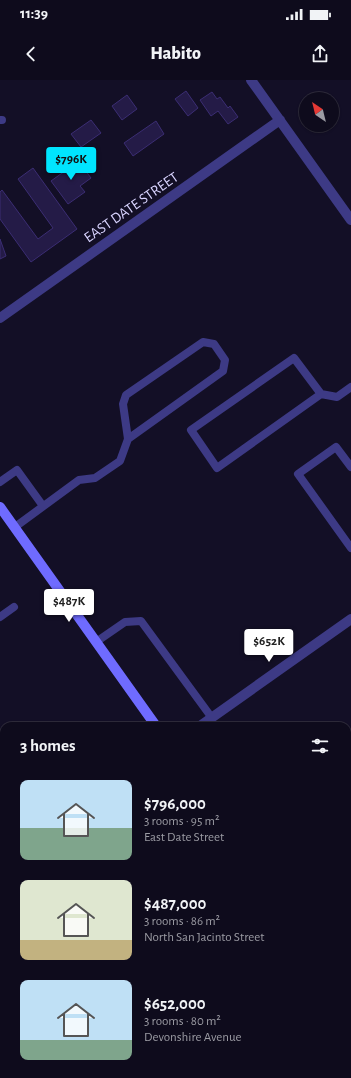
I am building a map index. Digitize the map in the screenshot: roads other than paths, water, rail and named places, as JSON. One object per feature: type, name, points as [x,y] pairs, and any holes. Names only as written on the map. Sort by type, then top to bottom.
[{"type":"main road","points":[[0,507],[153,722]]},
{"type":"street","points":[[251,80],[351,220]]},
{"type":"street","name":"EAST DATE STREET","points":[[0,318],[280,120]]},
{"type":"street","points":[[206,722],[351,619]]},
{"type":"lane","points":[[15,527],[79,480],[95,478],[120,460],[128,439],[123,404],[126,395],[202,342],[214,344],[225,360],[223,371],[128,439]]},
{"type":"lane","points":[[321,394],[217,468],[191,430],[294,358],[321,394],[337,397],[351,387]]},
{"type":"lane","points":[[351,468],[336,447],[298,474],[351,548]]},
{"type":"lane","points":[[0,482],[17,470],[43,506]]},
{"type":"lane","points":[[0,617],[14,607]]},
{"type":"lane","points":[[96,642],[125,622],[141,621],[212,718]]}]
